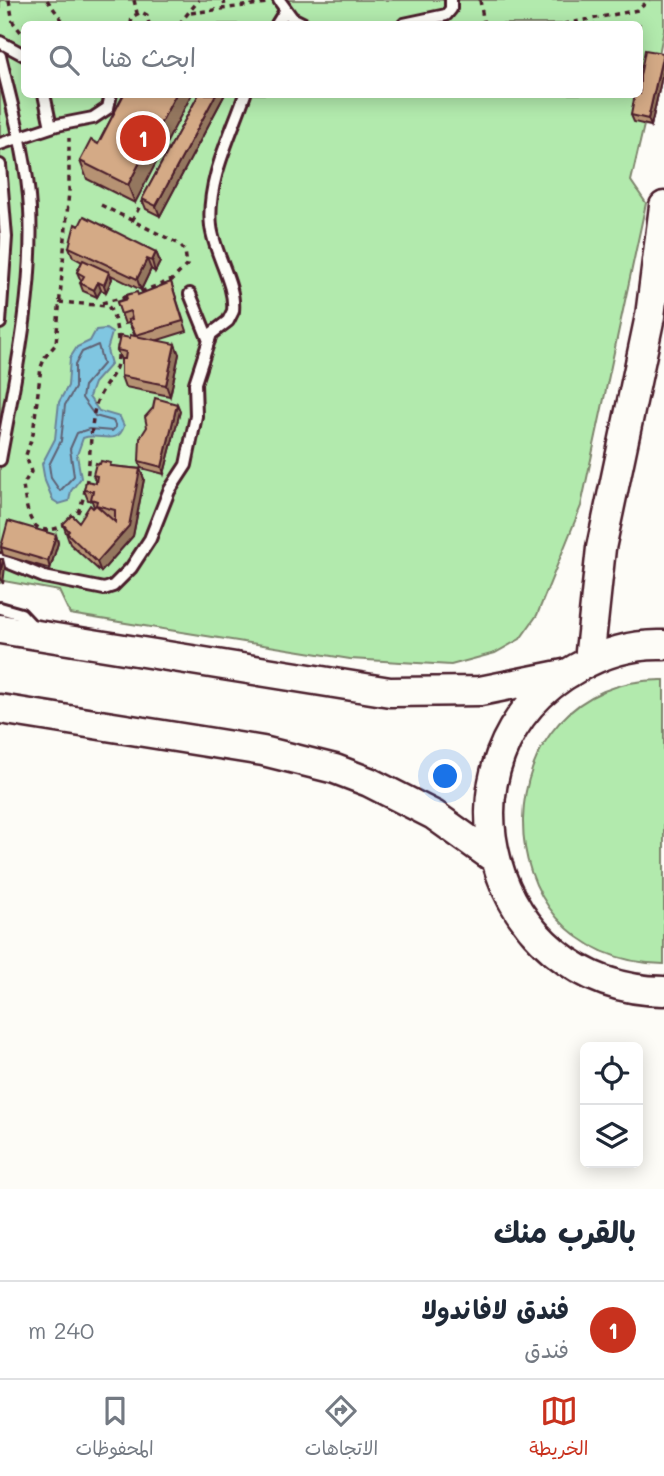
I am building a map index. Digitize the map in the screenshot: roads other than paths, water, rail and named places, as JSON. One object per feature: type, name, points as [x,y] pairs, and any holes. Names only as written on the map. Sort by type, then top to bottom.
[{"type":"street","points":[[664,206],[650,316],[605,523],[579,667],[533,704],[507,743],[492,788],[490,822],[494,858],[510,900],[538,937],[555,953],[584,971],[616,984],[664,990]]},
{"type":"street","points":[[650,316],[664,280]]},
{"type":"street","points":[[0,629],[390,692],[480,691],[579,667],[622,650],[664,645]]},
{"type":"street","points":[[0,709],[263,751],[334,769],[369,782],[434,815],[494,858]]},
{"type":"lane","points":[[418,21],[446,15],[451,9],[451,0]]},
{"type":"lane","points":[[281,4],[301,21]]},
{"type":"lane","points":[[0,41],[21,53]]},
{"type":"lane","points":[[0,56],[20,138],[30,207],[29,267],[23,322],[0,460]]},
{"type":"lane","points":[[45,98],[51,127]]},
{"type":"lane","points":[[0,144],[67,122],[101,115],[110,105],[111,98]]},
{"type":"lane","points":[[0,559],[33,573],[99,589],[117,583],[150,539],[169,491],[186,466],[197,411],[195,383],[209,341],[233,311],[215,243],[210,211],[215,179],[244,98]]},
{"type":"lane","points":[[0,165],[6,237],[0,323]]},
{"type":"lane","points":[[190,294],[209,341]]},
{"type":"lane","points":[[0,608],[29,619],[38,636]]},
{"type":"water","points":[[106,329],[112,333],[107,350],[111,364],[94,383],[89,397],[99,411],[120,417],[124,426],[117,436],[83,438],[77,455],[81,478],[71,491],[69,501],[59,504],[53,500],[42,464],[55,439],[59,402],[68,386],[70,358],[77,347],[90,341],[96,330]]},
{"type":"place","name":"فندق لافاندولا","points":[[143,138]]}]
